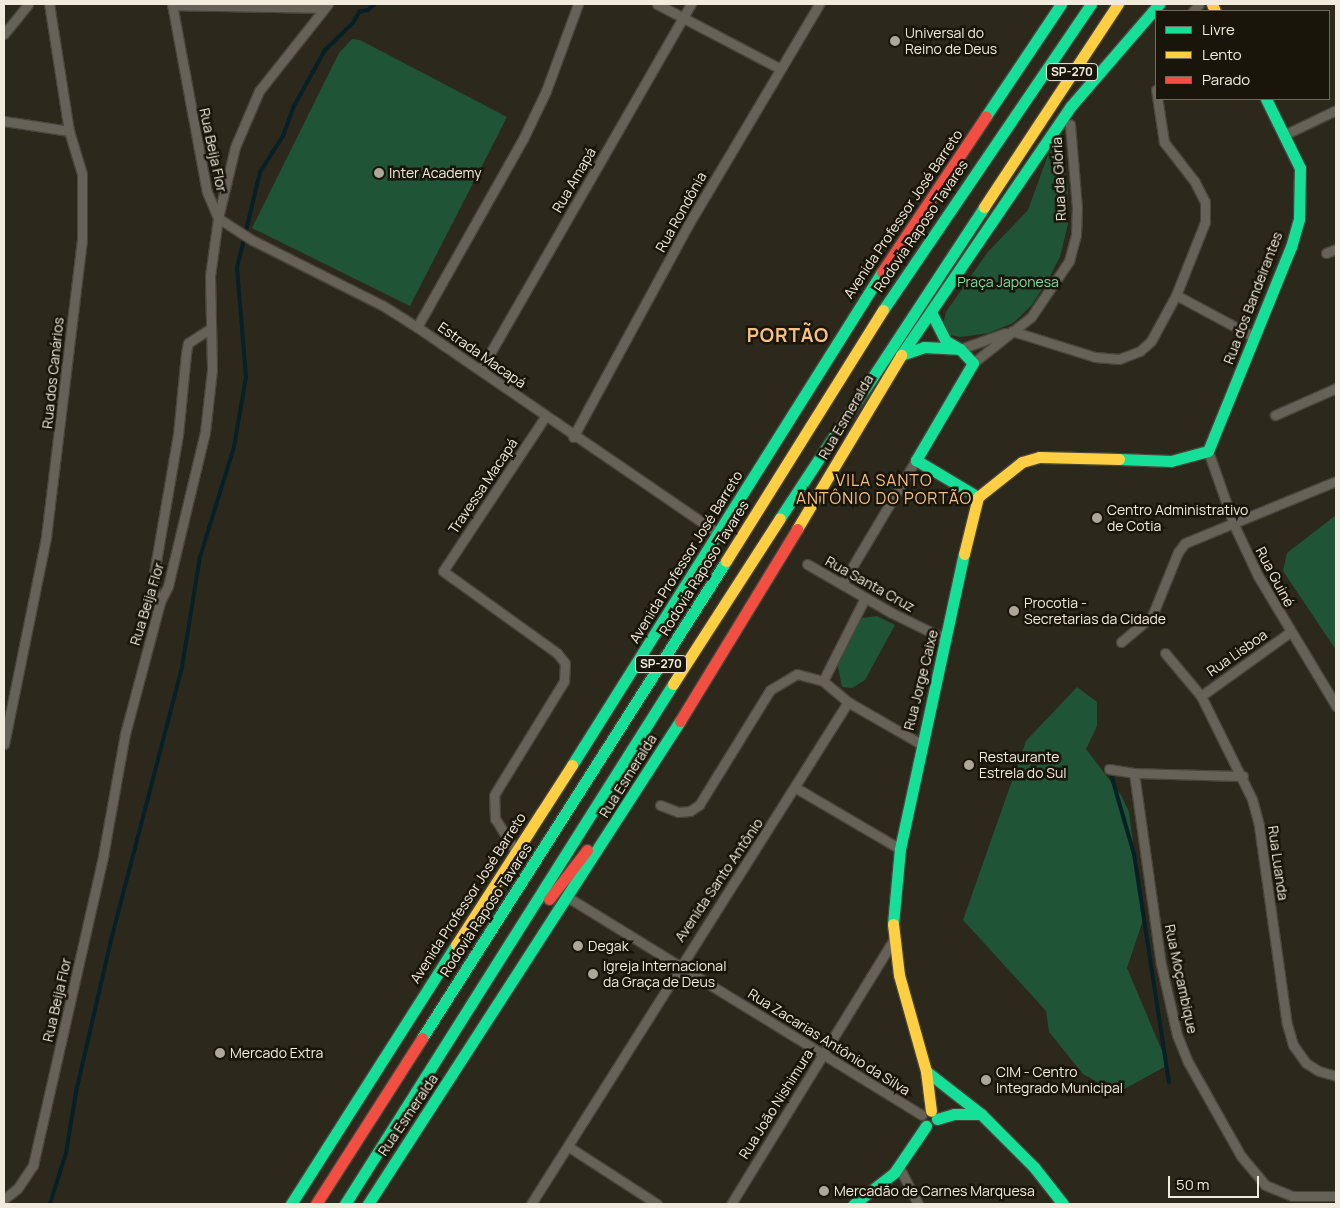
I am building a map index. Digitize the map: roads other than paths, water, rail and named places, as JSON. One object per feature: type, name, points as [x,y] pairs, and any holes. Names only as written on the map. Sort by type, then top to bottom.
[{"type":"main road","name":"Avenida Professor José Barreto","points":[[291,1204],[718,533],[872,285],[1061,4]]},
{"type":"main road","name":"Rodovia Raposo Tavares","points":[[316,1204],[754,518],[895,290],[1091,4]]},
{"type":"main road","name":"SP-270","points":[[345,1204],[734,588],[1118,4]]},
{"type":"main road","points":[[901,355],[932,314],[1071,106],[1159,4]]},
{"type":"main road","name":"Rua dos Bandeirantes","points":[[1208,451],[1291,247],[1298,219],[1302,190],[1300,168],[1286,134],[1267,100]]},
{"type":"main road","points":[[932,314],[937,330],[946,341],[960,349],[973,363],[916,460],[978,497],[1003,474],[1022,462],[1039,457],[1171,461],[1208,451]]},
{"type":"main road","points":[[901,355],[924,347],[960,349]]},
{"type":"main road","name":"Rua Esmeralda","points":[[368,1204],[569,898],[651,768],[901,355]]},
{"type":"main road","name":"Rua Jorge Caixe","points":[[929,1118],[926,1071],[892,942],[900,849],[921,744],[947,640],[966,541],[978,497]]},
{"type":"main road","points":[[511,943],[558,890],[651,768]]},
{"type":"main road","points":[[926,1071],[982,1114],[1034,1167],[1063,1204]]},
{"type":"main road","points":[[854,1204],[899,1167],[929,1118],[954,1114],[982,1114]]},
{"type":"street","points":[[4,34],[28,4]]},
{"type":"street","name":"Rua dos Canários","points":[[4,744],[46,537],[80,259],[84,207],[82,174],[69,131],[49,4]]},
{"type":"street","points":[[172,4],[326,6]]},
{"type":"street","name":"Rua Beija Flor","points":[[4,1199],[17,1189],[33,1165],[103,856],[125,734],[160,602],[168,586],[204,432],[210,395],[210,276],[218,218],[208,192],[172,4]]},
{"type":"street","points":[[417,327],[527,131],[546,92],[578,4]]},
{"type":"street","points":[[657,4],[780,68]]},
{"type":"street","name":"Rua Amapá","points":[[481,369],[691,4]]},
{"type":"street","name":"Rua Rondônia","points":[[573,437],[688,224],[819,4]]},
{"type":"street","points":[[218,218],[235,147],[255,99],[326,6]]},
{"type":"street","points":[[960,349],[1012,331],[1095,357],[1119,359],[1140,351],[1151,341],[1176,295],[1205,222],[1205,202],[1196,182],[1164,142],[1158,100]]},
{"type":"street","points":[[1286,134],[1336,110]]},
{"type":"street","points":[[4,121],[69,131]]},
{"type":"street","name":"Rua da Glória","points":[[973,363],[1043,304],[1069,261],[1076,235],[1077,208],[1070,124]]},
{"type":"street","name":"Estrada Macapá","points":[[218,218],[232,229],[252,240],[382,305],[417,327],[481,369],[573,437],[718,533]]},
{"type":"street","points":[[1326,253],[1336,249]]},
{"type":"street","points":[[1176,295],[1254,337]]},
{"type":"street","points":[[160,602],[155,594],[153,579],[178,435],[186,353],[195,337],[211,328]]},
{"type":"street","points":[[1275,415],[1336,388]]},
{"type":"street","name":"Travessa Macapá","points":[[516,852],[499,830],[492,807],[500,779],[564,681],[567,671],[558,654],[443,571],[545,417]]},
{"type":"street","name":"Rua Guiné","points":[[1208,451],[1234,525],[1290,632],[1336,706]]},
{"type":"street","points":[[842,584],[916,460]]},
{"type":"street","points":[[1121,642],[1152,616],[1182,546],[1336,481]]},
{"type":"street","name":"Rua Santa Cruz","points":[[807,564],[865,598],[947,640]]},
{"type":"street","points":[[822,681],[865,598]]},
{"type":"street","name":"Rua Lisboa","points":[[1201,696],[1290,632]]},
{"type":"street","name":"Rua Luanda","points":[[1165,653],[1201,696],[1243,776],[1259,826],[1289,1031],[1293,1045],[1306,1063],[1336,1076]]},
{"type":"street","points":[[660,805],[678,812],[690,811],[699,805],[770,690],[782,680],[797,674],[822,681],[848,702],[921,744]]},
{"type":"street","name":"Avenida Santo Antônio","points":[[531,1204],[569,1147],[679,965],[796,788],[848,702]]},
{"type":"street","points":[[1109,769],[1134,773],[1243,776]]},
{"type":"street","name":"Rua Moçambique","points":[[1134,773],[1161,964],[1177,1035],[1188,1062],[1241,1156],[1264,1184],[1292,1196],[1336,1196]]},
{"type":"street","points":[[796,788],[900,849]]},
{"type":"street","name":"Rua Zacarias Antônio da Silva","points":[[569,898],[822,1055],[929,1118]]},
{"type":"street","name":"Rua João Nishimura","points":[[730,1204],[892,942]]},
{"type":"street","points":[[569,1147],[658,1204]]},
{"type":"street","points":[[899,1167],[918,1204]]},
{"type":"waterway","points":[[50,1204],[66,1153],[76,1092],[111,940],[182,667],[200,557],[234,447],[246,377],[237,268],[260,172],[283,136],[294,106],[325,50],[353,23],[359,12],[368,10],[375,4]]},
{"type":"waterway","points":[[1110,771],[1134,854],[1169,1082]]},
{"type":"place","name":"Universal do Reino de Deus","points":[[895,41]]},
{"type":"place","name":"Inter Academy","points":[[379,173]]},
{"type":"place","name":"Centro Administrativo de Cotia","points":[[1097,518]]},
{"type":"place","name":"Procotia - Secretarias da Cidade","points":[[1014,611]]},
{"type":"place","name":"Restaurante Estrela do Sul","points":[[969,765]]},
{"type":"place","name":"Degak","points":[[578,946]]},
{"type":"place","name":"Igreja Internacional da Graça de Deus","points":[[593,974]]},
{"type":"place","name":"Mercado Extra","points":[[220,1053]]},
{"type":"place","name":"CIM - Centro Integrado Municipal","points":[[986,1080]]},
{"type":"place","name":"Mercadão de Carnes Marquesa","points":[[824,1191]]},
{"type":"district","name":"PORTÃO","points":[[788,336]]},
{"type":"district","name":"VILA SANTO ANTÔNIO DO PORTÃO","points":[[884,489]]},
{"type":"park label","name":"Praça Japonesa","points":[[1008,282]]}]
